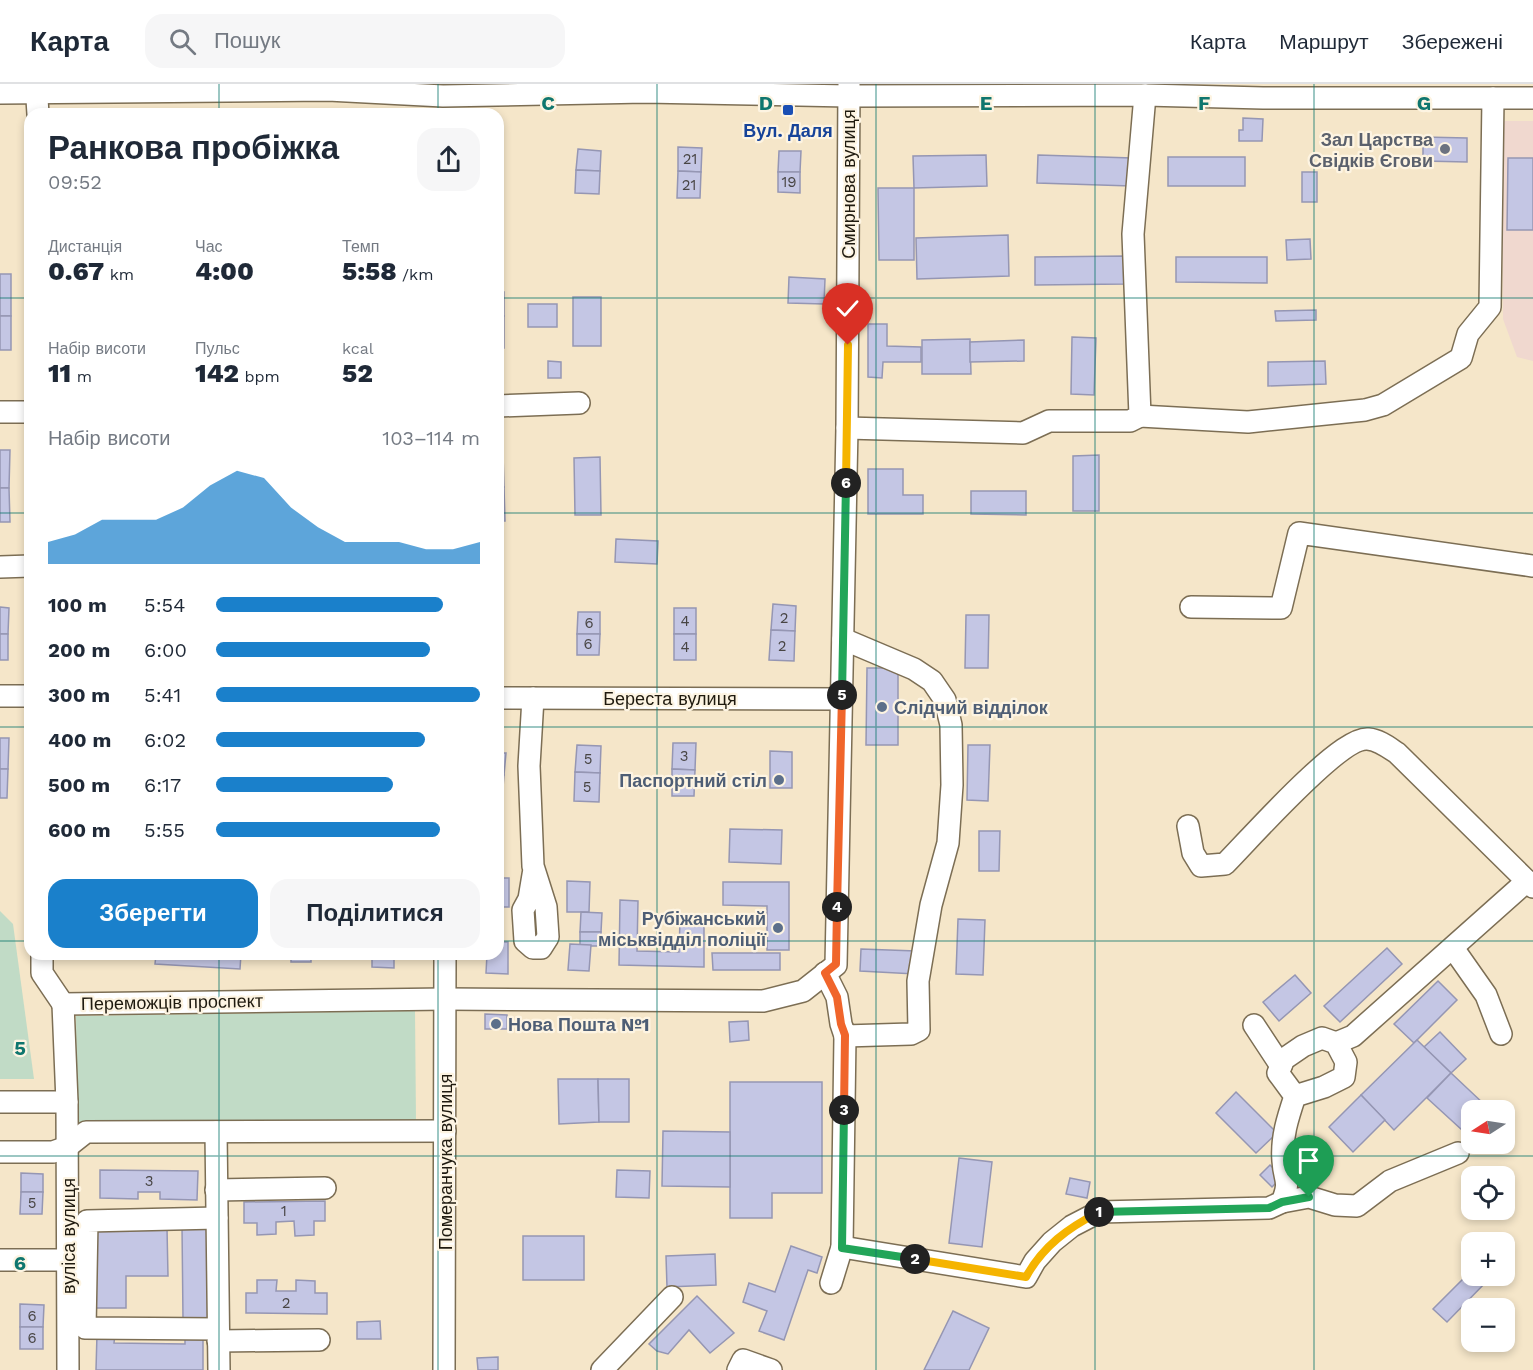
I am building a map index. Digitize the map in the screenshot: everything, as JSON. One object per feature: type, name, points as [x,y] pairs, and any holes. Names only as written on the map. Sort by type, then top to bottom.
[{"type":"street","points":[[0,93],[37,88],[328,87],[441,97],[645,88],[1145,95],[1266,91],[1533,98]]},
{"type":"street","points":[[37,88],[38,108]]},
{"type":"street","name":"Смирнова вулиця","points":[[825,973],[836,964],[847,428],[849,90]]},
{"type":"street","points":[[1140,416],[1133,234],[1145,95]]},
{"type":"street","points":[[847,428],[1023,433],[1049,421],[1130,421],[1140,416],[1248,422],[1365,410],[1383,405],[1461,358],[1468,334],[1490,307],[1493,98]]},
{"type":"street","points":[[504,406],[579,404]]},
{"type":"street","points":[[0,412],[24,412]]},
{"type":"street","points":[[1191,607],[1281,608],[1299,533],[1533,566]]},
{"type":"street","points":[[0,567],[24,566]]},
{"type":"street","points":[[843,639],[914,669],[932,681],[945,700],[951,725],[952,785],[948,843],[931,905],[918,981],[919,1030],[911,1034],[845,1035]]},
{"type":"street","points":[[0,696],[24,696]]},
{"type":"street","name":"Береста вулиця","points":[[504,698],[842,699]]},
{"type":"street","points":[[533,698],[529,766],[534,869]]},
{"type":"street","points":[[1188,826],[1193,853],[1201,866],[1225,864],[1328,759],[1351,743],[1366,738],[1381,742],[1397,753],[1530,884],[1353,1036],[1336,1043],[1322,1038],[1303,1046],[1284,1059],[1278,1073],[1295,1096]]},
{"type":"street","points":[[1454,948],[1486,995],[1501,1034]]},
{"type":"street","points":[[42,960],[42,973],[63,1004]]},
{"type":"street","name":"Померанчука вулиця","points":[[444,1370],[445,960]]},
{"type":"street","points":[[825,973],[837,997],[845,1035],[842,1248],[831,1283]]},
{"type":"street","name":"Переможців проспект","points":[[67,1102],[63,1004],[446,999],[763,1001],[803,991],[825,973]]},
{"type":"street","points":[[1254,1025],[1281,1066]]},
{"type":"street","points":[[1295,1096],[1324,1087],[1344,1077],[1346,1062],[1336,1043]]},
{"type":"street","points":[[1282,1202],[1288,1188],[1283,1160],[1285,1126],[1295,1096]]},
{"type":"street","points":[[0,1102],[67,1102]]},
{"type":"street","name":"вуліса вулиця","points":[[67,1102],[67,1147],[74,1273],[68,1370]]},
{"type":"street","points":[[0,1152],[53,1152],[67,1147],[86,1132],[445,1131]]},
{"type":"street","points":[[216,1132],[219,1370]]},
{"type":"street","points":[[842,1248],[1026,1277],[1035,1261],[1052,1242],[1072,1226],[1099,1212],[1269,1208],[1282,1202],[1309,1197],[1335,1205],[1357,1206],[1390,1181],[1458,1153]]},
{"type":"street","points":[[216,1191],[325,1188]]},
{"type":"street","points":[[217,1218],[87,1221],[74,1273],[85,1328],[319,1340]]},
{"type":"street","points":[[0,1260],[74,1273]]},
{"type":"street","points":[[602,1370],[672,1297]]},
{"type":"street","points":[[738,1370],[742,1360],[771,1370]]},
{"type":"shaded area","points":[[1502,121],[1533,121],[1533,361],[1517,357],[1503,319]]},
{"type":"green space","points":[[0,911],[13,924],[34,1079],[0,1079]]},
{"type":"green space","points":[[415,1011],[416,1121],[77,1126],[76,1016]]},
{"type":"building","points":[[1243,118],[1263,119],[1262,141],[1239,141],[1239,130],[1243,130]]},
{"type":"building","name":"Зал Царства Свідків Єгови","points":[[1423,137],[1467,138],[1467,162],[1423,161]]},
{"type":"building","points":[[678,147],[702,148],[701,172],[678,171]]},
{"type":"building","points":[[578,149],[601,151],[600,171],[576,170]]},
{"type":"building","points":[[779,151],[801,151],[800,172],[778,172]]},
{"type":"building","points":[[986,155],[987,186],[914,188],[913,156]]},
{"type":"building","points":[[1038,155],[1132,158],[1131,186],[1037,183]]},
{"type":"building","points":[[1168,157],[1245,157],[1245,186],[1168,186]]},
{"type":"building","points":[[1508,158],[1533,158],[1533,230],[1507,230]]},
{"type":"building","points":[[576,170],[600,171],[599,194],[575,193]]},
{"type":"building","points":[[678,171],[701,172],[700,198],[677,198]]},
{"type":"building","points":[[778,172],[800,172],[800,193],[778,192]]},
{"type":"building","points":[[1302,172],[1317,172],[1317,202],[1302,202]]},
{"type":"building","points":[[878,188],[914,188],[914,260],[879,260]]},
{"type":"building","points":[[1008,235],[1009,276],[917,279],[916,238]]},
{"type":"building","points":[[1310,239],[1311,259],[1287,260],[1286,240]]},
{"type":"building","points":[[1125,256],[1125,284],[1035,285],[1035,257]]},
{"type":"building","points":[[1176,257],[1267,257],[1267,283],[1176,282]]},
{"type":"building","points":[[0,274],[11,274],[11,316],[0,316]]},
{"type":"building","points":[[789,277],[825,279],[824,304],[788,303]]},
{"type":"building","points":[[573,297],[601,297],[601,346],[573,346]]},
{"type":"building","points":[[528,304],[557,304],[557,327],[528,327]]},
{"type":"building","points":[[1316,310],[1316,320],[1276,321],[1275,311]]},
{"type":"building","points":[[0,316],[11,316],[11,350],[0,350]]},
{"type":"building","points":[[868,324],[887,324],[887,346],[921,347],[921,362],[883,362],[882,378],[868,377]]},
{"type":"building","points":[[1072,337],[1096,338],[1094,395],[1071,394]]},
{"type":"building","points":[[970,339],[971,374],[922,374],[922,340]]},
{"type":"building","points":[[1024,340],[1024,361],[970,362],[970,342]]},
{"type":"building","points":[[548,361],[561,362],[561,378],[548,378]]},
{"type":"building","points":[[1325,361],[1326,384],[1268,386],[1268,362]]},
{"type":"building","points":[[0,450],[10,450],[9,488],[0,488]]},
{"type":"building","points":[[1099,455],[1099,511],[1073,511],[1073,456]]},
{"type":"building","points":[[600,457],[601,515],[575,515],[574,458]]},
{"type":"building","points":[[868,469],[903,469],[903,495],[923,495],[923,514],[868,514]]},
{"type":"building","points":[[0,488],[9,488],[10,522],[0,522]]},
{"type":"building","points":[[971,491],[1026,491],[1026,515],[971,514]]},
{"type":"building","points":[[616,539],[658,541],[657,564],[615,562]]},
{"type":"building","points":[[773,604],[796,606],[795,631],[771,630]]},
{"type":"building","points":[[0,607],[9,608],[8,634],[0,634]]},
{"type":"building","points":[[674,608],[696,608],[696,634],[674,634]]},
{"type":"building","points":[[578,612],[600,612],[600,634],[577,634]]},
{"type":"building","points":[[966,615],[989,615],[988,668],[965,668]]},
{"type":"building","points":[[771,630],[795,631],[794,661],[769,660]]},
{"type":"building","points":[[0,634],[8,634],[8,660],[0,660]]},
{"type":"building","points":[[577,634],[600,634],[599,655],[577,655]]},
{"type":"building","points":[[674,634],[696,634],[696,660],[674,660]]},
{"type":"building","name":"Слідчий відділок","points":[[867,668],[898,668],[898,745],[866,745]]},
{"type":"building","points":[[0,738],[9,738],[8,769],[0,769]]},
{"type":"building","points":[[673,743],[696,743],[695,770],[672,769]]},
{"type":"building","points":[[577,745],[601,746],[600,773],[575,772]]},
{"type":"building","points":[[968,745],[990,745],[988,801],[967,800]]},
{"type":"building","points":[[770,751],[792,752],[792,788],[770,788]]},
{"type":"building","points":[[0,769],[8,769],[7,798],[0,798]]},
{"type":"building","points":[[672,769],[695,770],[694,796],[672,796]]},
{"type":"building","points":[[575,772],[600,773],[599,802],[574,801]]},
{"type":"building","points":[[730,829],[782,830],[781,864],[729,862]]},
{"type":"building","points":[[979,831],[1000,831],[999,871],[979,871]]},
{"type":"building","points":[[504,878],[509,878],[509,907],[504,907]]},
{"type":"building","points":[[567,881],[590,882],[589,912],[567,912]]},
{"type":"building","name":"Рубіжанський міськвідділ поліції","points":[[723,882],[789,882],[789,950],[767,950],[767,906],[723,905]]},
{"type":"building","points":[[620,900],[638,901],[637,951],[679,952],[680,920],[704,920],[704,967],[619,965]]},
{"type":"building","points":[[581,912],[602,913],[601,932],[580,932]]},
{"type":"building","points":[[958,919],[985,920],[983,975],[956,974]]},
{"type":"building","points":[[580,932],[601,932],[601,946],[580,946]]},
{"type":"building","points":[[504,942],[508,942],[508,974],[486,973],[487,960],[504,960]]},
{"type":"building","points":[[570,944],[591,945],[589,971],[568,970]]},
{"type":"building","points":[[1387,948],[1402,964],[1340,1022],[1324,1006]]},
{"type":"building","points":[[861,949],[916,951],[915,974],[860,971]]},
{"type":"building","points":[[712,953],[780,953],[780,970],[713,970]]},
{"type":"building","points":[[155,960],[241,960],[240,969],[155,964]]},
{"type":"building","points":[[291,960],[311,960],[311,962],[291,962]]},
{"type":"building","points":[[372,960],[394,960],[394,968],[372,967]]},
{"type":"building","points":[[1295,975],[1311,993],[1279,1021],[1263,1002]]},
{"type":"building","points":[[1438,981],[1457,1000],[1414,1043],[1394,1024]]},
{"type":"building","points":[[485,1014],[507,1015],[507,1029],[485,1029]]},
{"type":"building","points":[[748,1021],[749,1040],[730,1042],[729,1022]]},
{"type":"building","points":[[1440,1032],[1466,1059],[1451,1073],[1424,1047]]},
{"type":"building","points":[[1417,1040],[1451,1073],[1394,1130],[1361,1095]]},
{"type":"building","points":[[1451,1073],[1480,1100],[1461,1100],[1461,1129],[1427,1098]]},
{"type":"building","points":[[558,1079],[598,1079],[599,1122],[559,1124]]},
{"type":"building","points":[[598,1079],[629,1079],[629,1122],[599,1122]]},
{"type":"building","points":[[730,1082],[822,1082],[822,1193],[772,1193],[772,1218],[730,1218]]},
{"type":"building","points":[[1236,1092],[1277,1133],[1256,1153],[1216,1113]]},
{"type":"building","points":[[1361,1095],[1385,1120],[1353,1152],[1329,1127]]},
{"type":"building","points":[[663,1131],[730,1132],[730,1187],[662,1186]]},
{"type":"building","points":[[959,1158],[992,1162],[982,1247],[949,1243]]},
{"type":"building","points":[[1270,1165],[1282,1177],[1272,1187],[1260,1175]]},
{"type":"building","points":[[100,1170],[198,1171],[197,1200],[160,1199],[160,1192],[138,1192],[138,1199],[100,1198]]},
{"type":"building","points":[[617,1170],[650,1171],[649,1198],[616,1197]]},
{"type":"building","points":[[21,1173],[43,1174],[43,1192],[21,1192]]},
{"type":"building","points":[[1070,1178],[1090,1182],[1087,1198],[1066,1194]]},
{"type":"building","points":[[21,1192],[43,1192],[42,1214],[20,1214]]},
{"type":"building","points":[[325,1201],[325,1221],[314,1221],[314,1235],[295,1236],[294,1221],[276,1222],[276,1234],[257,1235],[257,1223],[244,1223],[244,1202]]},
{"type":"building","points":[[182,1226],[212,1226],[213,1318],[183,1319]]},
{"type":"building","points":[[167,1228],[168,1276],[126,1276],[126,1308],[95,1308],[94,1229]]},
{"type":"building","points":[[523,1236],[584,1236],[584,1280],[523,1280]]},
{"type":"building","points":[[791,1246],[822,1257],[817,1273],[808,1270],[784,1340],[759,1331],[767,1311],[743,1302],[749,1283],[775,1292]]},
{"type":"building","points":[[715,1254],[716,1285],[667,1287],[666,1256]]},
{"type":"building","points":[[257,1280],[277,1280],[276,1291],[296,1291],[296,1280],[315,1281],[315,1293],[327,1293],[327,1314],[246,1313],[246,1293],[257,1293]]},
{"type":"building","points":[[1461,1281],[1461,1286],[1482,1286],[1470,1298],[1461,1298],[1461,1308],[1447,1322],[1433,1309]]},
{"type":"building","points":[[697,1296],[734,1333],[710,1353],[689,1330],[668,1354],[657,1351],[649,1344]]},
{"type":"building","points":[[20,1304],[44,1305],[43,1327],[20,1327]]},
{"type":"building","points":[[953,1311],[989,1328],[969,1370],[924,1370]]},
{"type":"building","points":[[380,1321],[381,1339],[357,1339],[357,1322]]},
{"type":"building","points":[[20,1327],[43,1327],[43,1349],[20,1349]]},
{"type":"building","points":[[97,1334],[115,1334],[114,1343],[185,1344],[185,1335],[203,1336],[203,1370],[96,1370]]},
{"type":"building","points":[[498,1357],[498,1370],[478,1370],[477,1358]]},
{"type":"place","name":"Вул. Даля","points":[[788,110]]},
{"type":"place","name":"Зал Царства Свідків Єгови","points":[[1445,149]]},
{"type":"place","name":"Слідчий відділок","points":[[882,707]]},
{"type":"place","name":"Паспортний стіл","points":[[779,780]]},
{"type":"place","name":"Рубіжанський міськвідділ поліції","points":[[778,928]]},
{"type":"place","name":"Нова Пошта №1","points":[[496,1024]]},
{"type":"route","points":[[848,345],[836,964],[825,973],[837,997],[845,1035],[842,1248],[1026,1277],[1035,1261],[1052,1242],[1072,1226],[1099,1212],[1269,1208],[1282,1202],[1309,1197]]}]
